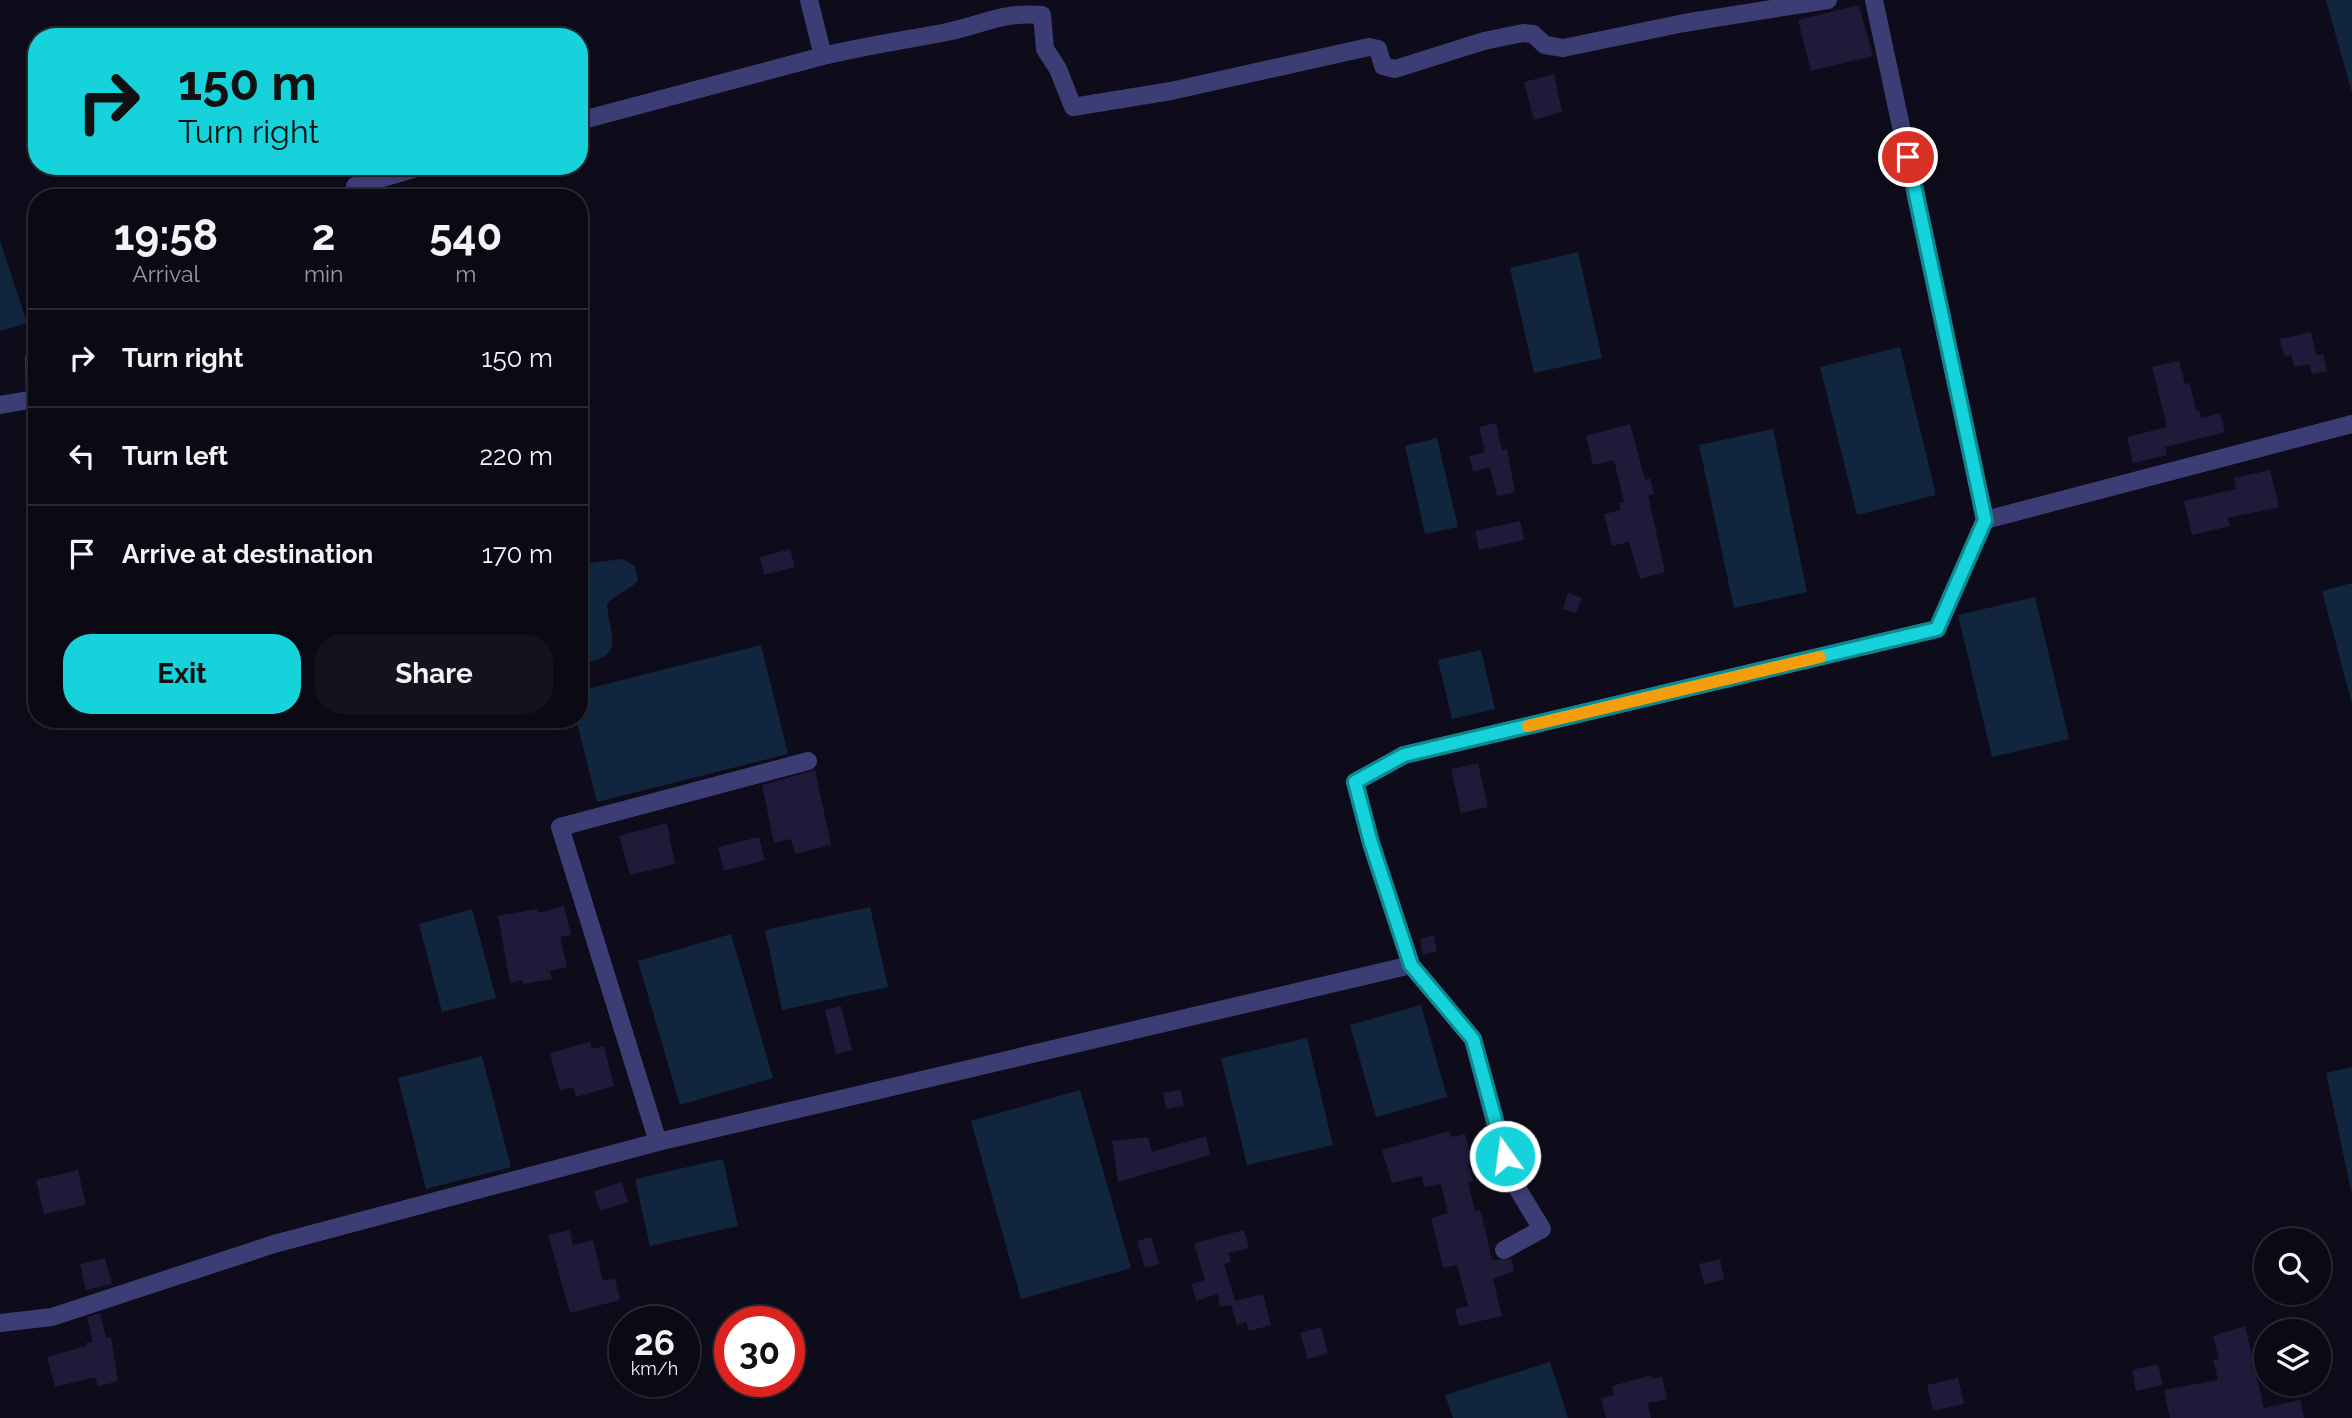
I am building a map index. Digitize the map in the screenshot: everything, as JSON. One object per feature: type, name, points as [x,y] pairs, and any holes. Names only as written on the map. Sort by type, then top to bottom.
[{"type":"street","points":[[809,0],[823,56]]},
{"type":"street","points":[[588,119],[823,56],[949,31],[1017,13],[1042,15],[1045,48],[1058,69],[1073,107],[1171,90],[1369,47],[1378,49],[1383,65],[1395,69],[1484,41],[1523,33],[1533,34],[1545,45],[1563,48],[1684,23],[1828,0]]},
{"type":"street","points":[[1504,1250],[1542,1230],[1508,1173],[1473,1039],[1411,965],[1371,843],[1355,782],[1404,755],[1937,629],[1985,520],[1874,0]]},
{"type":"street","points":[[355,189],[355,186],[392,175]]},
{"type":"street","points":[[0,405],[28,400]]},
{"type":"street","points":[[1985,520],[2352,424]]},
{"type":"street","points":[[658,1142],[560,827],[808,761]]},
{"type":"street","points":[[0,1322],[52,1317],[274,1244],[658,1142],[1411,965]]},
{"type":"water","points":[[2326,0],[2352,0],[2352,93]]},
{"type":"water","points":[[0,241],[27,323],[0,331]]},
{"type":"water","points":[[1578,252],[1602,358],[1534,373],[1510,268]]},
{"type":"water","points":[[1900,347],[1936,495],[1857,515],[1820,367]]},
{"type":"water","points":[[1773,429],[1807,592],[1734,608],[1699,445]]},
{"type":"water","points":[[1437,438],[1458,527],[1425,534],[1405,446]]},
{"type":"water","points":[[622,559],[635,566],[638,581],[607,604],[612,645],[604,656],[588,663],[588,564]]},
{"type":"water","points":[[2352,583],[2352,704],[2322,591]]},
{"type":"water","points":[[2035,597],[2069,739],[1992,757],[1958,615]]},
{"type":"water","points":[[761,645],[788,754],[597,802],[578,728],[588,728],[588,689]]},
{"type":"water","points":[[1481,650],[1495,709],[1452,719],[1438,660]]},
{"type":"water","points":[[870,907],[888,987],[782,1010],[765,930]]},
{"type":"water","points":[[472,909],[496,998],[442,1012],[419,924]]},
{"type":"water","points":[[731,934],[773,1078],[680,1105],[638,961]]},
{"type":"water","points":[[1421,1005],[1447,1097],[1376,1117],[1350,1025]]},
{"type":"water","points":[[1307,1038],[1333,1145],[1247,1165],[1221,1058]]},
{"type":"water","points":[[482,1056],[511,1167],[426,1189],[398,1078]]},
{"type":"water","points":[[2352,1067],[2352,1195],[2326,1073]]},
{"type":"water","points":[[1080,1090],[1131,1268],[1021,1299],[971,1121]]},
{"type":"water","points":[[723,1159],[738,1226],[650,1246],[635,1179]]},
{"type":"water","points":[[1550,1362],[1568,1418],[1453,1418],[1445,1395]]},
{"type":"building","points":[[1859,5],[1873,56],[1811,71],[1798,20]]},
{"type":"building","points":[[1554,74],[1562,112],[1534,120],[1524,82]]},
{"type":"building","points":[[2311,332],[2316,355],[2323,354],[2327,371],[2312,374],[2309,364],[2294,367],[2291,355],[2284,356],[2280,339]]},
{"type":"building","points":[[2179,361],[2185,384],[2190,383],[2196,411],[2199,410],[2201,418],[2220,413],[2225,432],[2165,447],[2167,455],[2133,463],[2127,437],[2167,427],[2152,367]]},
{"type":"building","points":[[1496,423],[1502,450],[1507,449],[1515,492],[1497,496],[1490,467],[1473,472],[1469,456],[1485,452],[1479,427]]},
{"type":"building","points":[[1630,424],[1645,480],[1650,478],[1654,494],[1648,495],[1665,572],[1640,579],[1629,542],[1612,546],[1604,514],[1621,510],[1619,503],[1624,502],[1614,460],[1593,465],[1586,436]]},
{"type":"building","points":[[2270,470],[2279,507],[2228,518],[2230,526],[2192,535],[2184,501],[2236,489],[2234,478]]},
{"type":"building","points":[[1520,521],[1524,540],[1479,550],[1475,531]]},
{"type":"building","points":[[790,549],[795,567],[764,575],[760,557]]},
{"type":"building","points":[[1568,593],[1582,598],[1576,613],[1563,609]]},
{"type":"building","points":[[1478,763],[1488,807],[1461,813],[1451,769]]},
{"type":"building","points":[[815,770],[831,845],[795,854],[791,839],[774,843],[762,785]]},
{"type":"building","points":[[667,823],[675,864],[630,875],[619,836]]},
{"type":"building","points":[[759,837],[765,860],[724,871],[718,847]]},
{"type":"building","points":[[564,906],[571,935],[560,937],[567,967],[550,971],[552,979],[523,984],[522,980],[510,983],[498,916],[537,909],[538,913]]},
{"type":"building","points":[[1434,935],[1437,951],[1423,955],[1420,939]]},
{"type":"building","points":[[841,1006],[852,1050],[836,1054],[825,1010]]},
{"type":"building","points":[[590,1042],[592,1049],[604,1046],[614,1086],[576,1097],[573,1087],[560,1091],[550,1053]]},
{"type":"building","points":[[1181,1090],[1184,1106],[1166,1109],[1163,1093]]},
{"type":"building","points":[[1450,1131],[1451,1137],[1465,1134],[1473,1164],[1469,1165],[1473,1181],[1468,1182],[1475,1211],[1479,1210],[1482,1215],[1492,1260],[1511,1259],[1514,1271],[1493,1279],[1502,1316],[1459,1326],[1455,1309],[1468,1306],[1457,1265],[1443,1268],[1431,1218],[1448,1213],[1441,1184],[1424,1187],[1422,1176],[1392,1183],[1382,1150]]},
{"type":"building","points":[[1206,1136],[1210,1155],[1118,1182],[1112,1141],[1148,1137],[1152,1152]]},
{"type":"building","points":[[78,1170],[86,1205],[44,1214],[36,1180]]},
{"type":"building","points":[[622,1182],[628,1202],[600,1211],[594,1191]]},
{"type":"building","points":[[570,1230],[573,1245],[593,1240],[603,1281],[615,1278],[620,1300],[570,1313],[548,1235]]},
{"type":"building","points":[[1244,1230],[1249,1248],[1228,1253],[1231,1262],[1224,1264],[1235,1301],[1263,1294],[1271,1325],[1249,1331],[1246,1322],[1237,1325],[1231,1305],[1220,1307],[1218,1294],[1196,1301],[1192,1284],[1205,1280],[1194,1243]]},
{"type":"building","points":[[1151,1237],[1159,1264],[1145,1268],[1137,1241]]},
{"type":"building","points":[[105,1258],[112,1284],[86,1290],[80,1264]]},
{"type":"building","points":[[1720,1259],[1724,1280],[1704,1284],[1699,1264]]},
{"type":"building","points":[[100,1313],[106,1338],[111,1337],[118,1381],[98,1387],[95,1377],[55,1387],[47,1357],[93,1342],[87,1317]]},
{"type":"building","points":[[2245,1326],[2254,1365],[2254,1396],[2261,1396],[2264,1408],[2300,1400],[2304,1418],[2170,1418],[2164,1390],[2218,1380],[2213,1360],[2219,1359],[2213,1336]]},
{"type":"building","points":[[1321,1327],[1328,1354],[1308,1359],[1300,1333]]},
{"type":"building","points":[[2158,1364],[2163,1385],[2136,1391],[2132,1370]]},
{"type":"building","points":[[1651,1375],[1652,1379],[1662,1377],[1667,1399],[1648,1403],[1651,1418],[1606,1418],[1601,1398],[1614,1395],[1612,1386]]},
{"type":"building","points":[[1958,1378],[1964,1404],[1933,1411],[1927,1385]]},
{"type":"slow traffic","points":[[1528,726],[1820,657]]},
{"type":"route","points":[[1505,1156],[1473,1039],[1411,965],[1371,843],[1355,782],[1404,755],[1937,629],[1985,520],[1977,471],[1908,157]]}]
